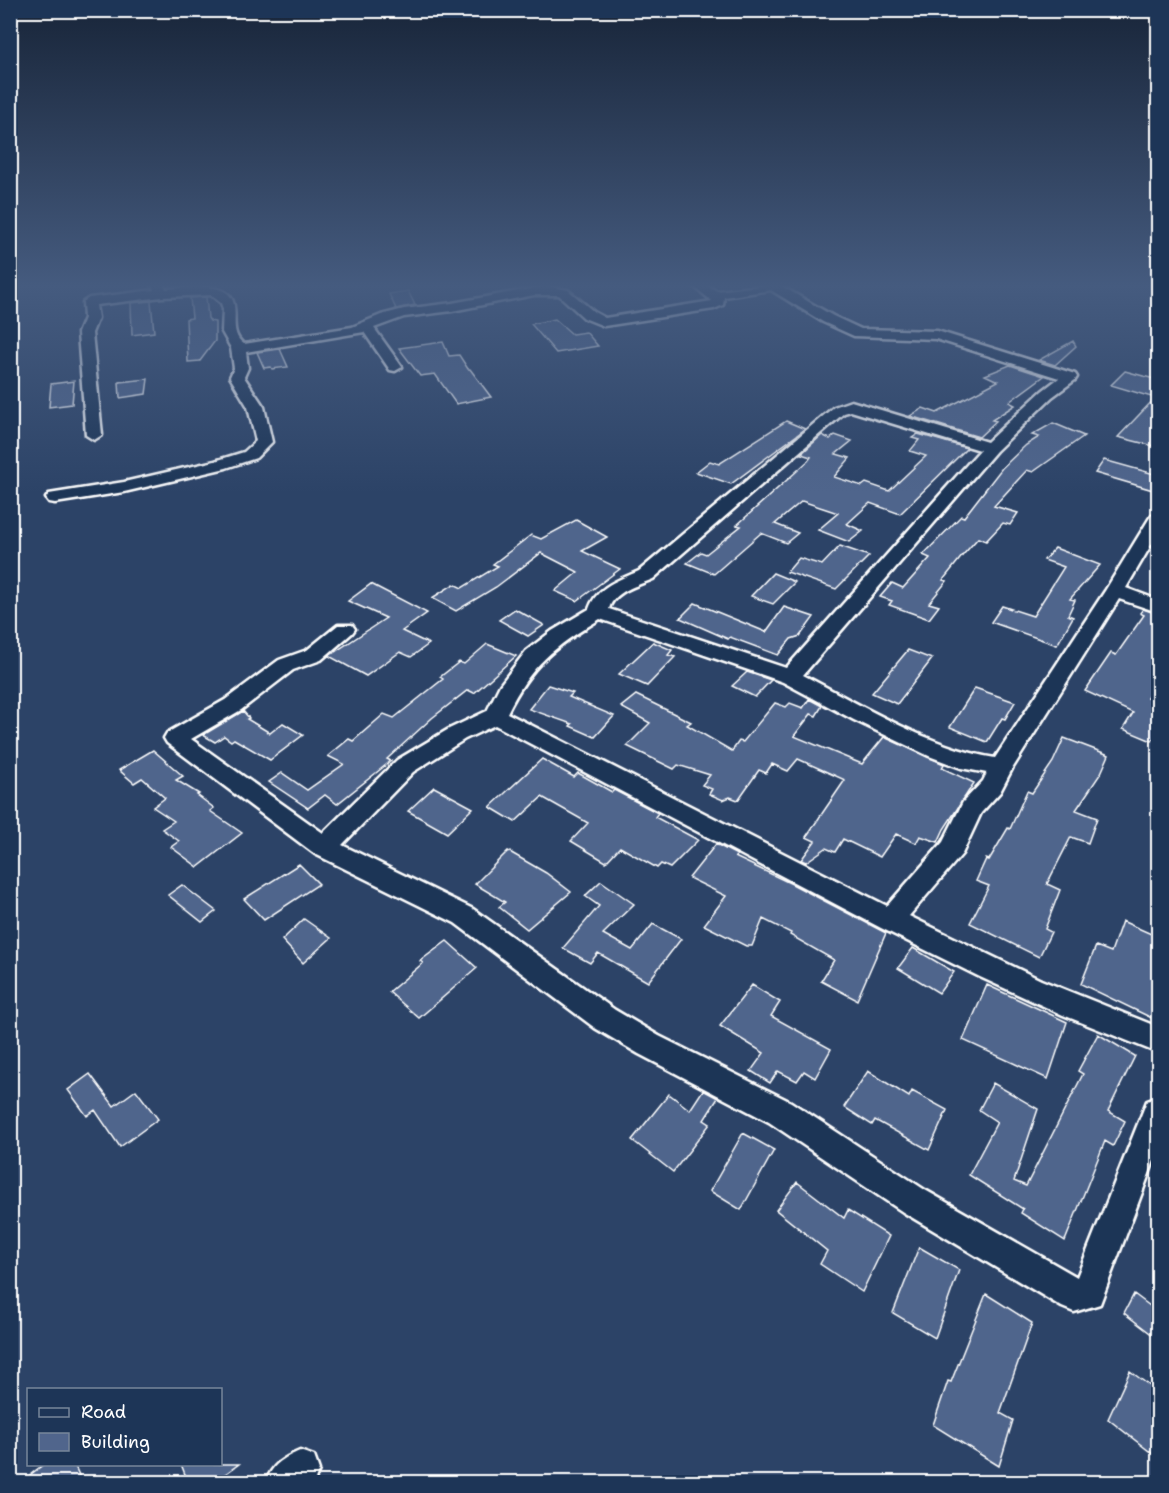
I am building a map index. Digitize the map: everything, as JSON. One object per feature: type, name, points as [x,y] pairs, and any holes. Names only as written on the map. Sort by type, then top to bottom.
[{"type":"street","points":[[87,354],[94,435]]},
{"type":"street","points":[[55,498],[124,487],[220,465],[250,455],[264,442],[264,435],[254,403],[237,377],[241,368],[239,354]]},
{"type":"street","points":[[386,354],[395,367]]},
{"type":"street","points":[[790,677],[990,448],[1047,394],[1070,377],[996,354]]},
{"type":"street","points":[[324,846],[405,766],[457,734],[495,716],[508,690],[533,656],[559,635],[597,612],[602,600],[611,591],[646,575],[844,407],[851,406],[990,448]]},
{"type":"street","points":[[890,920],[953,847],[971,808],[992,786],[1001,767],[1115,591],[1158,518]]},
{"type":"street","points":[[1115,591],[1158,606]]},
{"type":"street","points":[[597,612],[790,677],[862,715],[937,750],[969,762],[1001,767]]},
{"type":"street","points":[[345,628],[314,655],[286,665],[233,705],[175,738],[324,846],[464,916],[605,1019],[649,1045],[780,1112],[914,1201],[1074,1295],[1088,1292],[1158,1111]]},
{"type":"street","points":[[495,716],[890,920],[1039,992],[1158,1040]]},
{"type":"building","points":[[188,354],[205,354],[200,361],[188,362]]},
{"type":"building","points":[[258,354],[282,354],[288,367],[272,369],[271,367],[264,368]]},
{"type":"building","points":[[403,354],[459,355],[491,397],[456,404],[435,374],[420,376]]},
{"type":"building","points":[[1050,354],[1068,354],[1055,365],[1039,360]]},
{"type":"building","points":[[1010,365],[1044,376],[1009,402],[1015,405],[992,420],[996,421],[979,437],[910,416],[923,408],[937,413],[998,381],[985,375]]},
{"type":"building","points":[[1125,371],[1158,380],[1158,447],[1118,437],[1155,398],[1111,385]]},
{"type":"building","points":[[148,379],[146,394],[120,398],[119,382]]},
{"type":"building","points":[[74,381],[72,404],[49,407],[51,384]]},
{"type":"building","points":[[786,421],[805,429],[731,484],[696,472],[710,461],[719,464]]},
{"type":"building","points":[[1053,423],[1084,436],[1033,472],[1027,470],[994,506],[1018,513],[1010,525],[1003,523],[986,541],[978,538],[963,555],[943,580],[947,581],[929,603],[939,606],[929,619],[889,605],[892,601],[880,597],[892,583],[903,588],[930,558],[923,555],[961,516],[964,517],[1002,468],[1026,445],[1039,437],[1032,435]]},
{"type":"building","points":[[918,434],[967,448],[900,514],[870,503],[847,524],[863,531],[849,542],[818,530],[838,513],[802,501],[775,524],[798,533],[786,543],[761,533],[714,574],[687,563],[701,552],[706,554],[741,526],[737,525],[808,461],[811,457],[801,454],[822,435],[830,439],[835,435],[852,441],[836,454],[850,458],[834,477],[862,486],[866,483],[889,491],[926,456],[910,451],[919,440],[912,438]]},
{"type":"building","points":[[1104,460],[1158,475],[1158,481],[1153,490],[1095,473]]},
{"type":"building","points":[[576,520],[607,537],[582,551],[620,569],[577,601],[555,591],[578,572],[541,553],[496,587],[456,611],[432,598],[454,584],[462,588],[498,566],[493,564],[531,535],[541,539]]},
{"type":"building","points":[[840,546],[869,556],[836,589],[787,572],[799,558],[822,565]]},
{"type":"building","points":[[1055,548],[1100,565],[1070,599],[1075,600],[1068,615],[1073,617],[1057,645],[991,622],[1002,606],[1033,616],[1064,567],[1044,560]]},
{"type":"building","points":[[773,573],[795,582],[773,604],[751,596]]},
{"type":"building","points":[[371,584],[427,613],[402,631],[429,644],[411,657],[400,652],[366,676],[329,656],[386,618],[348,601]]},
{"type":"building","points":[[695,603],[766,632],[784,607],[814,617],[800,636],[791,639],[778,655],[730,637],[728,639],[680,618]]},
{"type":"building","points":[[515,609],[544,625],[528,636],[499,620]]},
{"type":"building","points":[[1143,609],[1158,614],[1158,681],[1147,698],[1158,702],[1158,730],[1152,741],[1123,729],[1133,713],[1085,691],[1111,653],[1116,655],[1144,615],[1140,613]]},
{"type":"building","points":[[653,642],[672,650],[668,655],[675,657],[647,686],[619,674]]},
{"type":"building","points":[[487,644],[516,656],[474,693],[468,690],[432,718],[387,759],[391,761],[337,804],[325,795],[308,808],[269,782],[282,773],[307,790],[344,764],[328,756],[349,739],[353,741],[384,714],[394,718],[443,679],[440,677],[459,662],[464,664]]},
{"type":"building","points":[[908,650],[932,659],[897,704],[872,693]]},
{"type":"building","points":[[747,672],[771,680],[755,697],[732,686]]},
{"type":"building","points":[[548,685],[573,693],[569,697],[614,716],[595,737],[570,726],[572,724],[529,709]]},
{"type":"building","points":[[975,688],[1015,702],[987,742],[950,727]]},
{"type":"building","points":[[636,695],[691,722],[687,725],[732,751],[739,741],[743,742],[775,703],[786,707],[790,703],[803,708],[809,699],[822,706],[816,716],[811,714],[794,736],[862,764],[884,737],[944,764],[942,768],[974,783],[938,842],[920,836],[916,843],[896,834],[880,857],[843,839],[835,852],[826,848],[806,862],[801,860],[815,841],[806,837],[845,780],[798,759],[788,771],[772,764],[766,773],[759,770],[738,800],[730,797],[723,800],[709,794],[712,789],[702,785],[710,775],[678,765],[674,769],[627,746],[650,723],[621,707]]},
{"type":"building","points":[[243,711],[249,718],[247,719],[270,733],[283,723],[303,735],[270,760],[234,739],[231,741],[224,736],[215,742],[203,735]]},
{"type":"building","points":[[1064,738],[1109,755],[1101,773],[1076,810],[1097,818],[1088,843],[1071,837],[1047,884],[1060,890],[1045,929],[1051,932],[1039,957],[970,923],[989,886],[976,881],[986,859],[989,860],[1008,828],[1010,829],[1027,791],[1032,793],[1053,762]]},
{"type":"building","points":[[153,750],[183,776],[176,780],[199,794],[197,795],[214,808],[210,811],[242,833],[198,867],[171,847],[179,841],[162,829],[174,821],[153,807],[165,798],[142,778],[134,783],[119,770]]},
{"type":"building","points":[[542,759],[574,777],[578,773],[612,792],[614,790],[658,813],[655,817],[698,840],[670,868],[661,864],[657,868],[620,847],[606,862],[571,841],[588,823],[542,797],[515,822],[490,807]]},
{"type":"building","points":[[434,787],[473,808],[447,833],[408,811]]},
{"type":"building","points":[[716,844],[737,855],[735,857],[886,933],[857,1000],[821,981],[834,960],[790,935],[791,933],[763,919],[752,946],[746,946],[704,925],[726,896],[689,878]]},
{"type":"building","points":[[508,851],[546,873],[571,892],[527,929],[499,907],[505,902],[475,884]]},
{"type":"building","points":[[299,864],[319,884],[264,920],[244,899]]},
{"type":"building","points":[[601,881],[634,904],[603,934],[632,950],[653,924],[681,939],[648,982],[598,953],[590,963],[563,948],[599,906],[585,896]]},
{"type":"building","points":[[182,885],[216,911],[202,922],[168,895]]},
{"type":"building","points":[[304,919],[331,938],[303,963],[282,940]]},
{"type":"building","points":[[1122,921],[1158,937],[1158,1021],[1081,984],[1096,946],[1111,952]]},
{"type":"building","points":[[447,941],[477,968],[419,1018],[389,992],[423,963],[420,961]]},
{"type":"building","points":[[913,948],[954,972],[939,993],[898,968]]},
{"type":"building","points":[[752,985],[780,1002],[771,1016],[831,1049],[815,1078],[804,1071],[797,1081],[778,1071],[770,1083],[751,1071],[764,1053],[720,1026]]},
{"type":"building","points":[[987,985],[1067,1022],[1048,1079],[963,1040]]},
{"type":"building","points":[[1098,1034],[1135,1056],[1108,1111],[1125,1121],[1113,1146],[1105,1141],[1065,1241],[1021,1213],[1023,1209],[969,1175],[997,1122],[979,1110],[993,1083],[1038,1109],[1014,1181],[1026,1186],[1083,1074],[1078,1071]]},
{"type":"building","points":[[868,1071],[909,1097],[912,1091],[947,1110],[929,1150],[875,1120],[872,1125],[844,1107]]},
{"type":"building","points":[[90,1074],[114,1106],[136,1090],[158,1119],[120,1147],[95,1110],[87,1116],[68,1090]]},
{"type":"building","points":[[703,1090],[718,1098],[704,1120],[710,1124],[673,1172],[632,1140],[669,1094],[690,1110]]},
{"type":"building","points":[[743,1133],[774,1150],[741,1210],[710,1191]]},
{"type":"building","points":[[797,1182],[844,1218],[848,1210],[889,1236],[862,1292],[820,1264],[827,1251],[776,1210]]},
{"type":"building","points":[[919,1247],[959,1270],[935,1338],[893,1313]]},
{"type":"building","points":[[986,1294],[1032,1323],[1000,1413],[1013,1420],[999,1466],[933,1425],[948,1381],[951,1382]]},
{"type":"building","points":[[1134,1294],[1158,1312],[1158,1339],[1124,1313]]},
{"type":"building","points":[[1130,1371],[1158,1392],[1158,1458],[1108,1419]]},
{"type":"building","points":[[239,1464],[214,1482],[188,1482],[182,1466]]},
{"type":"building","points":[[41,1466],[75,1466],[82,1482],[21,1482]]}]
